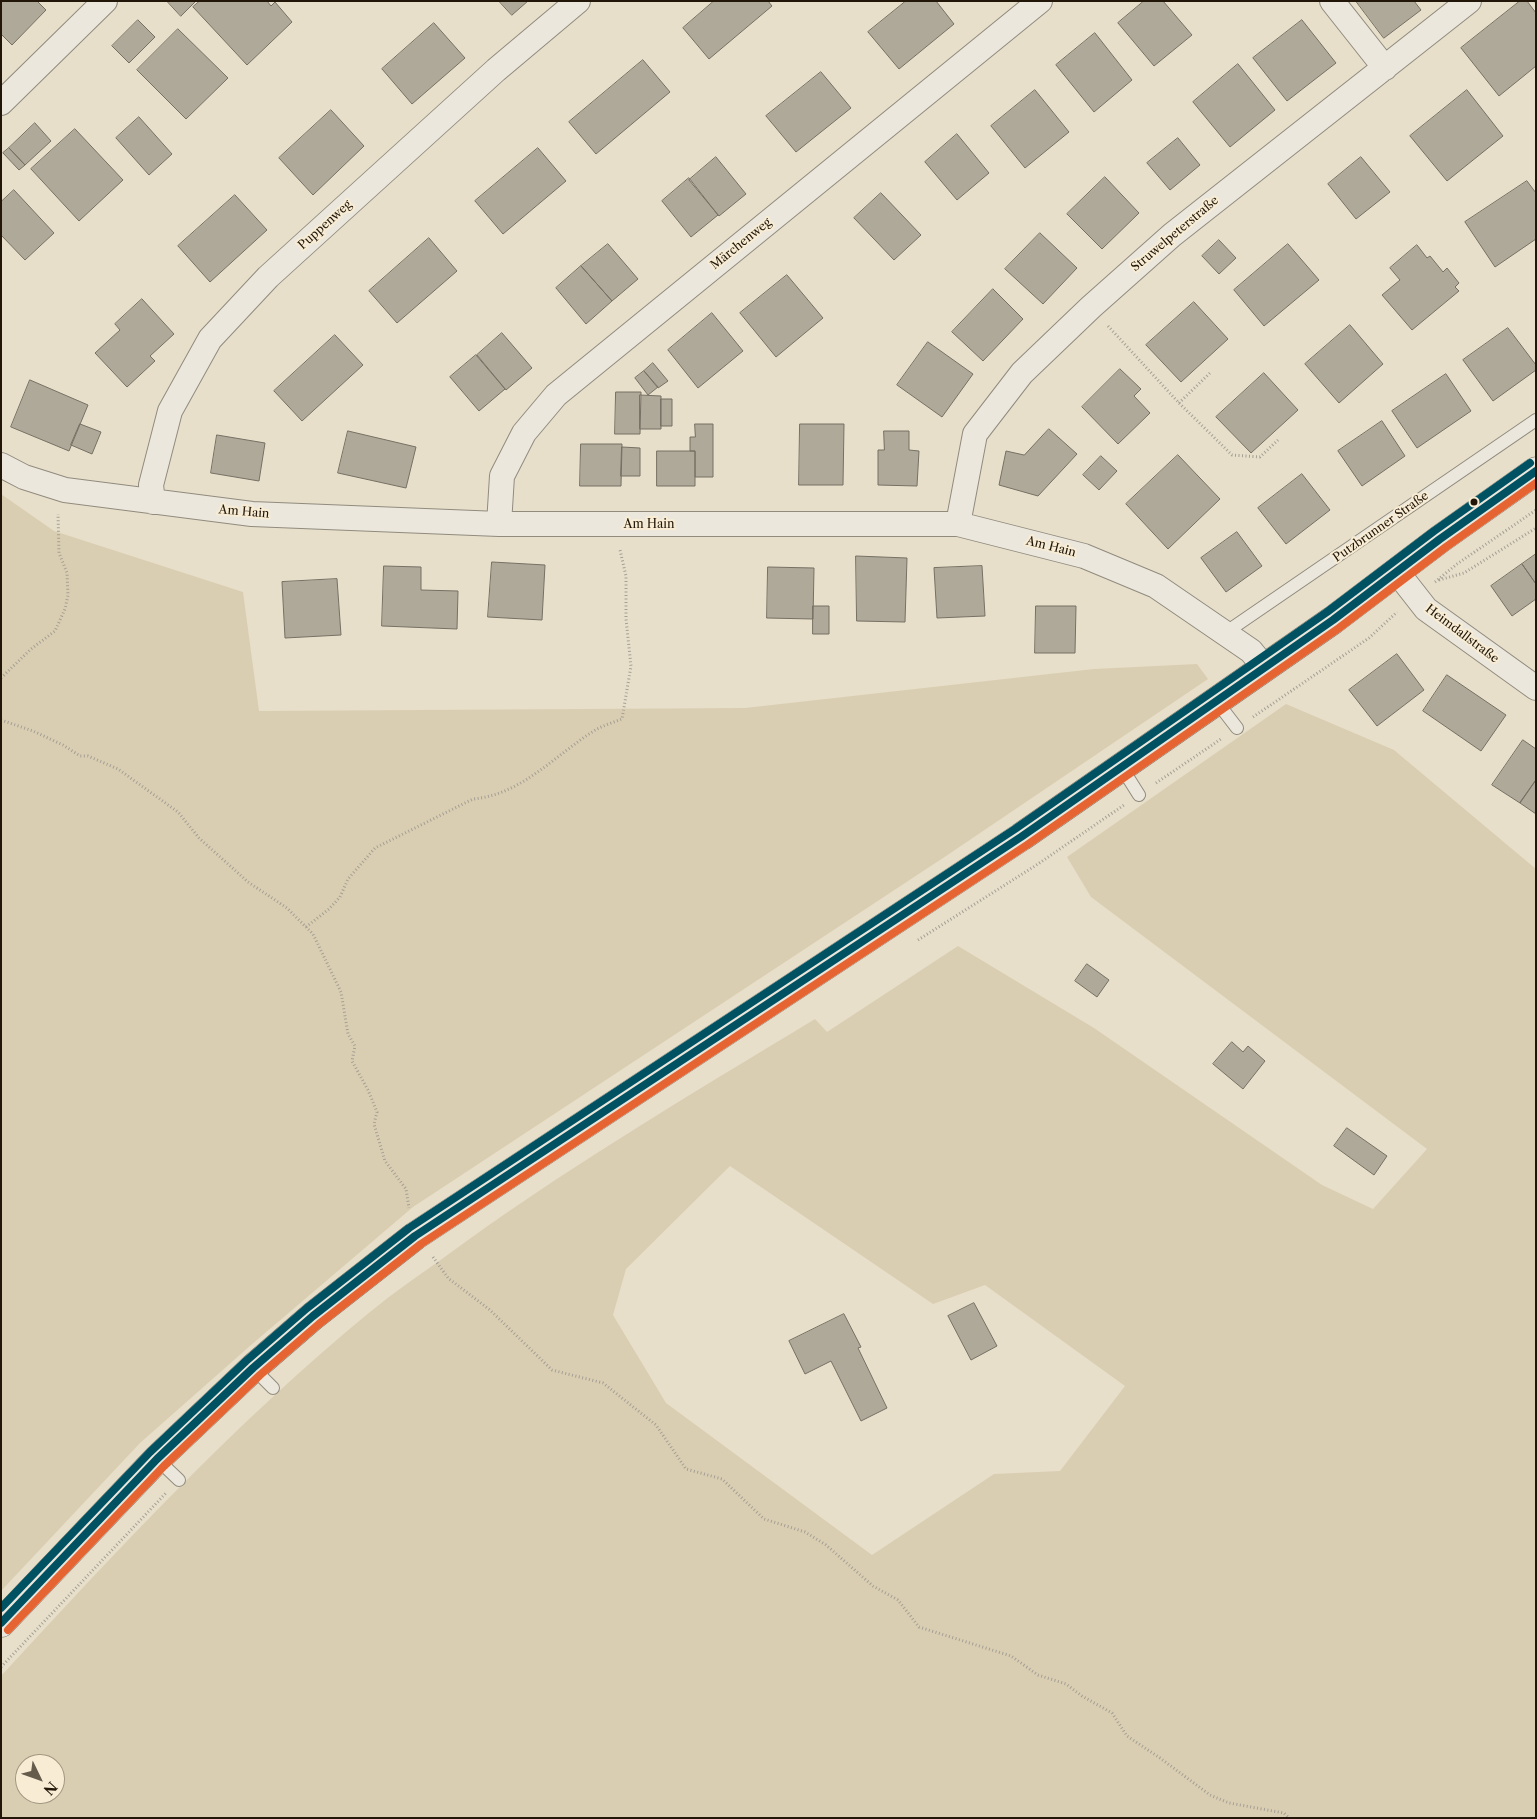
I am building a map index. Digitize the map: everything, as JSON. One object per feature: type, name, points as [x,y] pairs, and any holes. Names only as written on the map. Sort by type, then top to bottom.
[{"type":"main road","points":[[1,1623],[157,1459],[253,1368],[313,1316],[423,1246],[1122,768],[1265,668],[1536,471]]},
{"type":"street","points":[[1,103],[105,1]]},
{"type":"street","name":"Puppenweg","points":[[153,502],[150,485],[170,411],[210,339],[268,277],[496,70],[578,1]]},
{"type":"street","name":"Märchenweg","points":[[499,524],[502,476],[524,434],[556,395],[1040,1]]},
{"type":"street","points":[[1332,1],[1385,68]]},
{"type":"street","name":"Struwelpeterstraße","points":[[958,524],[976,434],[1022,373],[1091,307],[1172,235],[1469,1]]},
{"type":"street","name":"Am Hain","points":[[1,466],[24,477],[65,490],[252,514],[499,524],[958,524],[1084,556],[1156,586],[1251,651],[1265,668]]},
{"type":"street","name":"Heimdallstraße","points":[[1397,572],[1426,609],[1466,640],[1536,688]]},
{"type":"lane","name":"Putzbrunner Straße","points":[[1225,633],[1536,420]]},
{"type":"lane","points":[[1217,702],[1237,728]]},
{"type":"lane","points":[[1122,768],[1139,794]]},
{"type":"lane","points":[[253,1368],[273,1388]]},
{"type":"lane","points":[[157,1459],[178,1480]]},
{"type":"path","points":[[1091,307],[1179,403],[1232,455],[1260,457],[1278,440]]},
{"type":"path","points":[[1179,403],[1212,372]]},
{"type":"path","points":[[1,678],[31,649],[55,632],[65,609],[68,595],[67,573],[59,553],[58,506],[65,490]]},
{"type":"path","points":[[913,944],[1038,864],[1369,638],[1415,596],[1457,564],[1536,510]]},
{"type":"path","points":[[306,927],[316,917],[329,909],[340,897],[348,879],[375,848],[473,799],[487,798],[532,776],[598,728],[622,719],[631,666],[626,619],[626,576],[619,545],[622,525]]},
{"type":"path","points":[[1436,581],[1464,573],[1536,528]]},
{"type":"path","points":[[1,720],[48,738],[80,756],[88,756],[118,769],[178,812],[198,838],[222,860],[248,882],[288,908],[313,934],[341,992],[348,1034],[355,1046],[352,1061],[368,1090],[377,1112],[374,1124],[385,1162],[406,1189],[423,1246],[424,1262]]},
{"type":"path","points":[[423,1246],[440,1250]]},
{"type":"path","points":[[423,1246],[448,1278],[490,1310],[552,1370],[603,1383],[656,1425],[686,1469],[722,1479],[764,1519],[805,1532],[826,1545],[873,1586],[898,1600],[919,1628],[1011,1656],[1038,1675],[1066,1684],[1112,1713],[1127,1736],[1210,1795],[1229,1803],[1284,1813],[1289,1818]]},
{"type":"path","points":[[1,1667],[178,1480]]},
{"type":"shaded area","points":[[1,494],[54,531],[243,592],[259,711],[745,708],[1094,669],[1197,664],[1208,679],[946,856],[413,1207],[251,1345],[140,1443],[1,1591]]},
{"type":"shaded area","points":[[1286,704],[1394,750],[1536,869],[1536,1818],[1,1818],[1,1676],[134,1534],[272,1397],[320,1354],[388,1298],[533,1195],[815,1019],[827,1032],[958,946],[1094,1028],[1322,1185],[1373,1209],[1427,1149],[1091,897],[1067,857]],"holes":[[[730,1166],[933,1304],[985,1285],[1125,1386],[1060,1471],[994,1474],[872,1555],[666,1403],[613,1315],[626,1269]]]},
{"type":"building","points":[[1,1],[37,1],[46,10],[12,45],[1,34]]},
{"type":"building","points":[[167,1],[196,1],[181,16]]},
{"type":"building","points":[[200,1],[267,1],[271,6],[275,2],[292,22],[247,65],[193,7]]},
{"type":"building","points":[[499,1],[528,1],[512,15]]},
{"type":"building","points":[[714,1],[768,1],[772,6],[709,59],[683,28]]},
{"type":"building","points":[[906,1],[936,1],[954,24],[899,69],[868,32]]},
{"type":"building","points":[[1144,1],[1163,1],[1192,35],[1154,66],[1118,23]]},
{"type":"building","points":[[1356,1],[1414,1],[1421,10],[1384,38]]},
{"type":"building","points":[[1520,1],[1527,1],[1536,13],[1536,66],[1499,96],[1461,48]]},
{"type":"building","points":[[138,20],[155,37],[129,63],[112,46]]},
{"type":"building","points":[[1302,20],[1336,63],[1287,101],[1253,58]]},
{"type":"building","points":[[434,23],[465,58],[412,104],[382,69]]},
{"type":"building","points":[[178,29],[228,78],[186,119],[137,70]]},
{"type":"building","points":[[1095,33],[1132,80],[1094,112],[1056,65]]},
{"type":"building","points":[[643,60],[670,92],[596,154],[569,122]]},
{"type":"building","points":[[1238,64],[1275,110],[1230,147],[1193,102]]},
{"type":"building","points":[[821,72],[851,108],[796,152],[766,116]]},
{"type":"building","points":[[1035,90],[1069,132],[1025,168],[991,126]]},
{"type":"building","points":[[1467,90],[1503,136],[1447,181],[1410,136]]},
{"type":"building","points":[[331,110],[364,146],[313,195],[279,158]]},
{"type":"building","points":[[139,117],[172,154],[149,175],[116,138]]},
{"type":"building","points":[[35,123],[51,141],[25,165],[9,148]]},
{"type":"building","points":[[75,129],[123,180],[79,221],[31,169]]},
{"type":"building","points":[[957,134],[989,173],[957,200],[925,162]]},
{"type":"building","points":[[1178,138],[1200,165],[1170,190],[1147,163]]},
{"type":"building","points":[[9,148],[25,165],[19,170],[3,153]]},
{"type":"building","points":[[538,148],[566,181],[503,234],[475,201]]},
{"type":"building","points":[[716,157],[746,194],[719,216],[689,180]]},
{"type":"building","points":[[1361,157],[1390,192],[1356,219],[1328,184]]},
{"type":"building","points":[[1105,177],[1139,213],[1102,249],[1067,214]]},
{"type":"building","points":[[689,178],[718,215],[691,237],[662,201]]},
{"type":"building","points":[[1527,181],[1536,193],[1536,239],[1495,267],[1465,222]]},
{"type":"building","points":[[14,190],[54,233],[25,260],[1,235],[1,202]]},
{"type":"building","points":[[881,193],[921,235],[894,260],[854,218]]},
{"type":"building","points":[[235,195],[267,230],[210,282],[178,246]]},
{"type":"building","points":[[1040,233],[1077,268],[1043,304],[1005,269]]},
{"type":"building","points":[[429,238],[457,271],[397,323],[369,291]]},
{"type":"building","points":[[1219,240],[1236,258],[1219,274],[1202,256]]},
{"type":"building","points":[[608,244],[638,279],[612,301],[581,266]]},
{"type":"building","points":[[1288,244],[1319,280],[1264,326],[1234,290]]},
{"type":"building","points":[[1417,245],[1427,258],[1430,256],[1443,272],[1447,268],[1459,283],[1455,287],[1459,291],[1412,330],[1382,295],[1400,280],[1390,268]]},
{"type":"building","points":[[581,266],[612,301],[586,324],[556,288]]},
{"type":"building","points":[[787,275],[823,318],[776,357],[740,313]]},
{"type":"building","points":[[993,289],[1023,319],[983,361],[952,332]]},
{"type":"building","points":[[142,299],[174,334],[150,356],[155,361],[127,387],[95,353],[120,330],[115,324]]},
{"type":"building","points":[[1194,302],[1228,339],[1181,382],[1146,345]]},
{"type":"building","points":[[712,313],[743,351],[698,388],[668,350]]},
{"type":"building","points":[[1350,325],[1383,364],[1339,403],[1305,364]]},
{"type":"building","points":[[1508,328],[1536,365],[1536,370],[1493,401],[1463,360]]},
{"type":"building","points":[[502,333],[532,368],[506,390],[477,355]]},
{"type":"building","points":[[335,335],[363,365],[302,421],[274,391]]},
{"type":"building","points":[[928,342],[973,374],[942,417],[897,385]]},
{"type":"building","points":[[476,355],[505,389],[479,411],[450,377]]},
{"type":"building","points":[[653,363],[668,381],[658,388],[644,371]]},
{"type":"building","points":[[1120,369],[1141,389],[1134,396],[1150,413],[1118,444],[1082,407]]},
{"type":"building","points":[[644,371],[658,387],[648,395],[635,378]]},
{"type":"building","points":[[1264,373],[1298,410],[1251,453],[1216,417]]},
{"type":"building","points":[[1446,374],[1471,411],[1417,448],[1392,411]]},
{"type":"building","points":[[30,380],[88,405],[69,451],[11,427]]},
{"type":"building","points":[[616,392],[641,392],[640,434],[615,434]]},
{"type":"building","points":[[640,395],[661,396],[661,429],[640,429]]},
{"type":"building","points":[[661,399],[672,399],[672,426],[661,426]]},
{"type":"building","points":[[1382,421],[1405,456],[1362,486],[1338,451]]},
{"type":"building","points":[[80,424],[101,432],[92,454],[71,445]]},
{"type":"building","points":[[695,424],[713,424],[713,477],[695,477],[695,451],[690,451],[690,437],[695,437]]},
{"type":"building","points":[[800,424],[844,424],[843,485],[799,485]]},
{"type":"building","points":[[1049,429],[1077,454],[1038,496],[999,485],[1006,451],[1024,455]]},
{"type":"building","points":[[348,431],[416,447],[406,488],[338,473]]},
{"type":"building","points":[[884,431],[909,431],[909,450],[919,451],[917,486],[878,485],[878,450],[884,450]]},
{"type":"building","points":[[217,435],[265,443],[259,481],[211,473]]},
{"type":"building","points":[[581,444],[622,444],[621,486],[580,486]]},
{"type":"building","points":[[622,447],[640,448],[640,476],[621,476]]},
{"type":"building","points":[[657,451],[695,451],[695,486],[657,486]]},
{"type":"building","points":[[1178,455],[1220,499],[1168,549],[1126,504]]},
{"type":"building","points":[[1101,456],[1117,471],[1099,490],[1083,475]]},
{"type":"building","points":[[1302,474],[1330,510],[1286,544],[1258,508]]},
{"type":"building","points":[[1237,532],[1262,566],[1226,592],[1201,558]]},
{"type":"building","points":[[1536,554],[1536,584],[1522,564]]},
{"type":"building","points":[[856,556],[907,558],[905,622],[857,621]]},
{"type":"building","points":[[492,562],[545,565],[542,620],[488,617]]},
{"type":"building","points":[[1522,564],[1536,584],[1536,599],[1512,616],[1491,586]]},
{"type":"building","points":[[384,566],[421,567],[421,590],[458,591],[457,629],[382,626]]},
{"type":"building","points":[[982,566],[985,616],[937,618],[934,568]]},
{"type":"building","points":[[768,567],[814,568],[813,619],[767,618]]},
{"type":"building","points":[[337,579],[341,635],[285,638],[282,582]]},
{"type":"building","points":[[813,606],[829,606],[829,634],[813,634]]},
{"type":"building","points":[[1036,606],[1076,606],[1075,653],[1035,653]]},
{"type":"building","points":[[1397,654],[1424,690],[1377,726],[1349,690]]},
{"type":"building","points":[[1447,675],[1506,715],[1481,751],[1423,711]]},
{"type":"building","points":[[1523,740],[1536,749],[1536,780],[1520,803],[1492,785]]},
{"type":"building","points":[[1536,780],[1536,814],[1520,803]]},
{"type":"building","points":[[1087,964],[1109,980],[1097,997],[1075,981]]},
{"type":"building","points":[[1232,1042],[1243,1052],[1248,1046],[1265,1061],[1243,1089],[1213,1064]]},
{"type":"building","points":[[1347,1128],[1387,1156],[1374,1175],[1334,1146]]},
{"type":"building","points":[[974,1303],[997,1346],[971,1360],[948,1316]]},
{"type":"building","points":[[844,1314],[861,1347],[858,1348],[887,1408],[861,1421],[831,1361],[805,1374],[789,1341]]},
{"type":"transit line","points":[[1,1608],[150,1452],[246,1361],[307,1308],[409,1228],[1015,829],[1327,612],[1434,531],[1530,463]]},
{"type":"transit line","points":[[1,1623],[157,1459],[253,1368],[313,1316],[415,1236],[1021,837],[1333,620],[1440,539],[1536,471]]},
{"type":"transit line","points":[[8,1630],[164,1466],[260,1375],[319,1324],[421,1244],[1027,845],[1339,628],[1446,547],[1536,483]]}]
